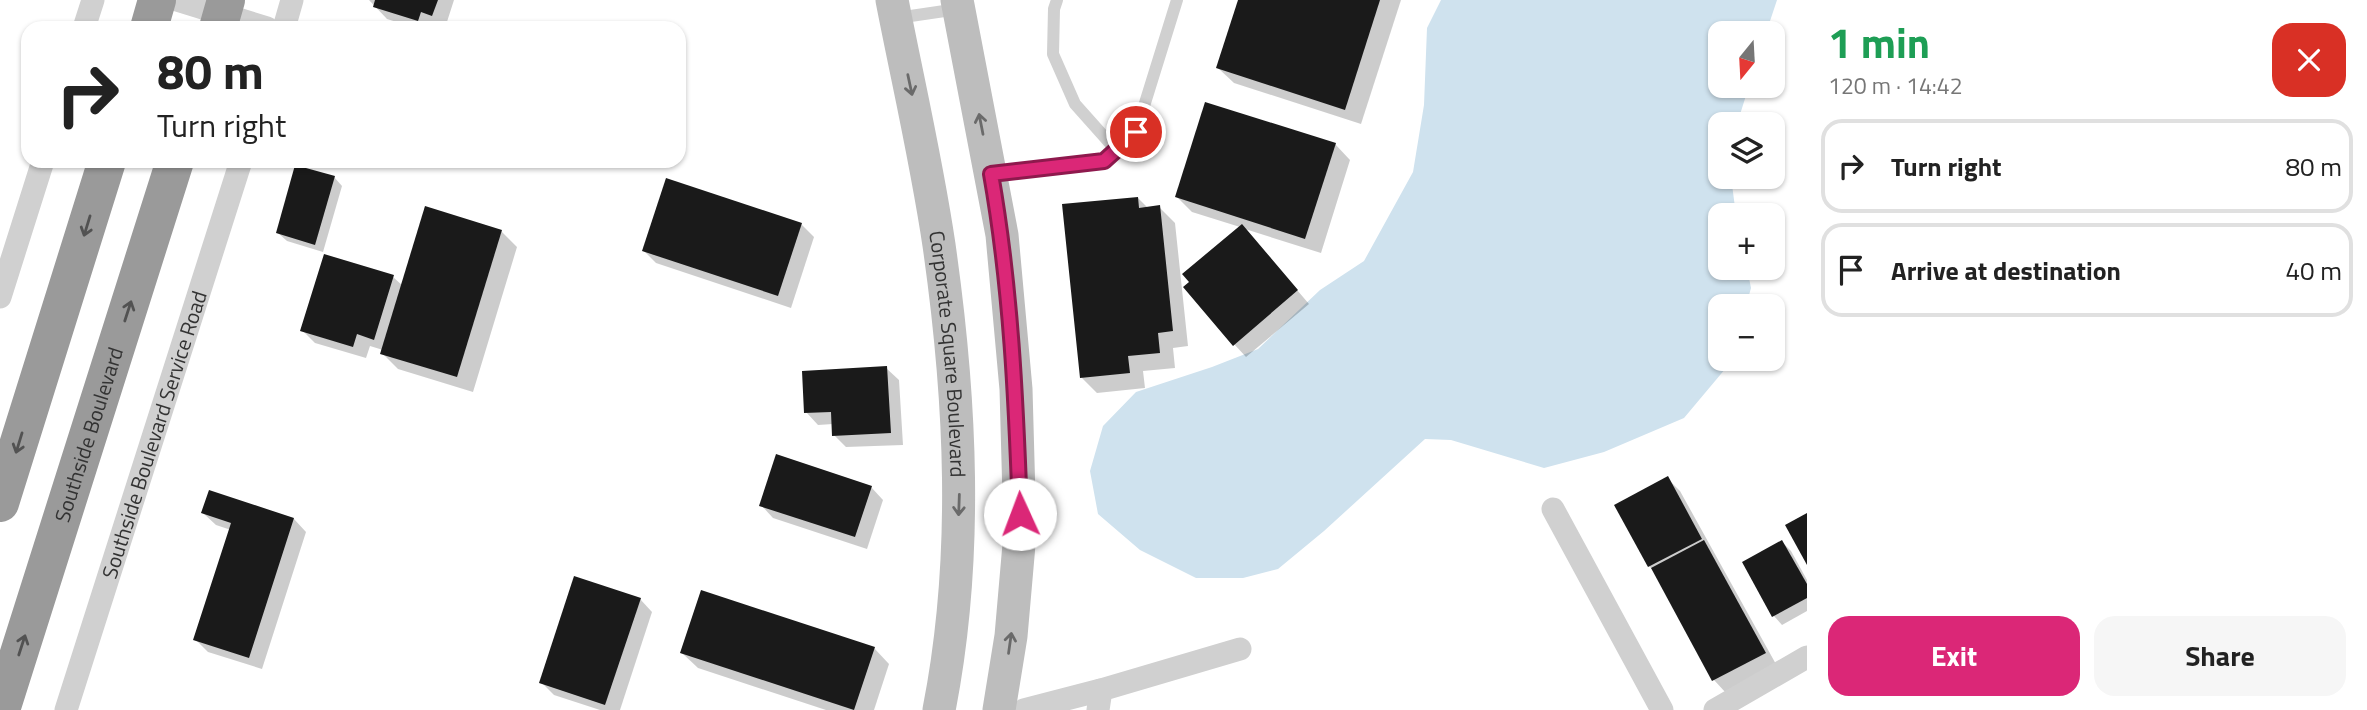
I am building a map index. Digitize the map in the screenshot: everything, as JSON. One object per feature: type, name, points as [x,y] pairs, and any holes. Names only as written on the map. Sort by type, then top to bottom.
[{"type":"highway","points":[[151,21],[158,0]]},
{"type":"highway","points":[[0,503],[105,168]]},
{"type":"highway","name":"Southside Boulevard","points":[[1,710],[173,168]]},
{"type":"street","points":[[86,21],[93,0]]},
{"type":"street","points":[[177,0],[244,21]]},
{"type":"street","points":[[286,21],[292,0]]},
{"type":"street","points":[[958,5],[1002,234],[1016,389],[1020,533],[1011,636],[999,710]]},
{"type":"street","name":"Corporate Square Boulevard","points":[[894,9],[939,243],[958,428],[958,553],[948,665],[939,710]]},
{"type":"street","points":[[0,297],[41,168]]},
{"type":"street","name":"Southside Boulevard Service Road","points":[[66,710],[239,168]]},
{"type":"street","points":[[1553,509],[1662,710]]},
{"type":"street","points":[[1024,710],[1100,700],[1240,649]]},
{"type":"street","points":[[1715,710],[1807,657]]},
{"type":"lane","points":[[1057,0],[1054,9],[1052,54],[1075,104],[1116,150]]},
{"type":"lane","points":[[991,174],[1104,161],[1136,132],[1177,0]]},
{"type":"lane","points":[[894,9],[958,5]]},
{"type":"water","points":[[1441,0],[1777,0],[1770,21],[1708,21],[1708,98],[1745,98],[1741,112],[1708,112],[1708,189],[1733,189],[1734,203],[1708,203],[1708,280],[1749,280],[1751,288],[1749,294],[1708,294],[1708,371],[1723,371],[1684,418],[1604,452],[1544,468],[1451,440],[1425,439],[1278,569],[1243,578],[1196,578],[1140,550],[1098,514],[1090,471],[1103,426],[1136,392],[1258,349],[1320,290],[1364,261],[1413,172],[1424,105],[1427,28]]},
{"type":"building","points":[[375,0],[438,0],[432,16],[421,12],[418,21],[373,7]]},
{"type":"building","points":[[1238,0],[1380,0],[1345,110],[1216,68]]},
{"type":"building","points":[[1205,102],[1336,143],[1305,239],[1175,197]]},
{"type":"building","points":[[294,168],[306,168],[335,176],[315,245],[276,233]]},
{"type":"building","points":[[666,178],[802,223],[778,296],[642,251]]},
{"type":"building","points":[[1138,197],[1139,208],[1160,205],[1173,331],[1158,333],[1160,353],[1128,356],[1130,373],[1080,378],[1062,204]]},
{"type":"building","points":[[425,206],[502,230],[457,377],[380,354]]},
{"type":"building","points":[[1242,224],[1298,290],[1233,346],[1183,287],[1189,282],[1182,274]]},
{"type":"building","points":[[324,254],[394,275],[374,340],[357,334],[353,347],[300,331]]},
{"type":"building","points":[[887,366],[891,433],[832,436],[831,412],[804,413],[802,371]]},
{"type":"building","points":[[776,454],[872,486],[855,537],[759,506]]},
{"type":"building","points":[[1668,476],[1702,539],[1648,567],[1614,505]]},
{"type":"building","points":[[209,490],[294,518],[249,658],[193,640],[231,523],[201,513]]},
{"type":"building","points":[[1807,513],[1807,565],[1785,525]]},
{"type":"building","points":[[1704,540],[1766,653],[1712,681],[1651,568]]},
{"type":"building","points":[[1782,540],[1807,584],[1807,598],[1772,617],[1742,562]]},
{"type":"building","points":[[574,576],[641,598],[605,705],[539,683]]},
{"type":"building","points":[[701,590],[875,647],[854,710],[680,653]]},
{"type":"route","points":[[1020,514],[1016,389],[1010,316],[1002,234],[991,174],[1104,161],[1136,132]]}]
